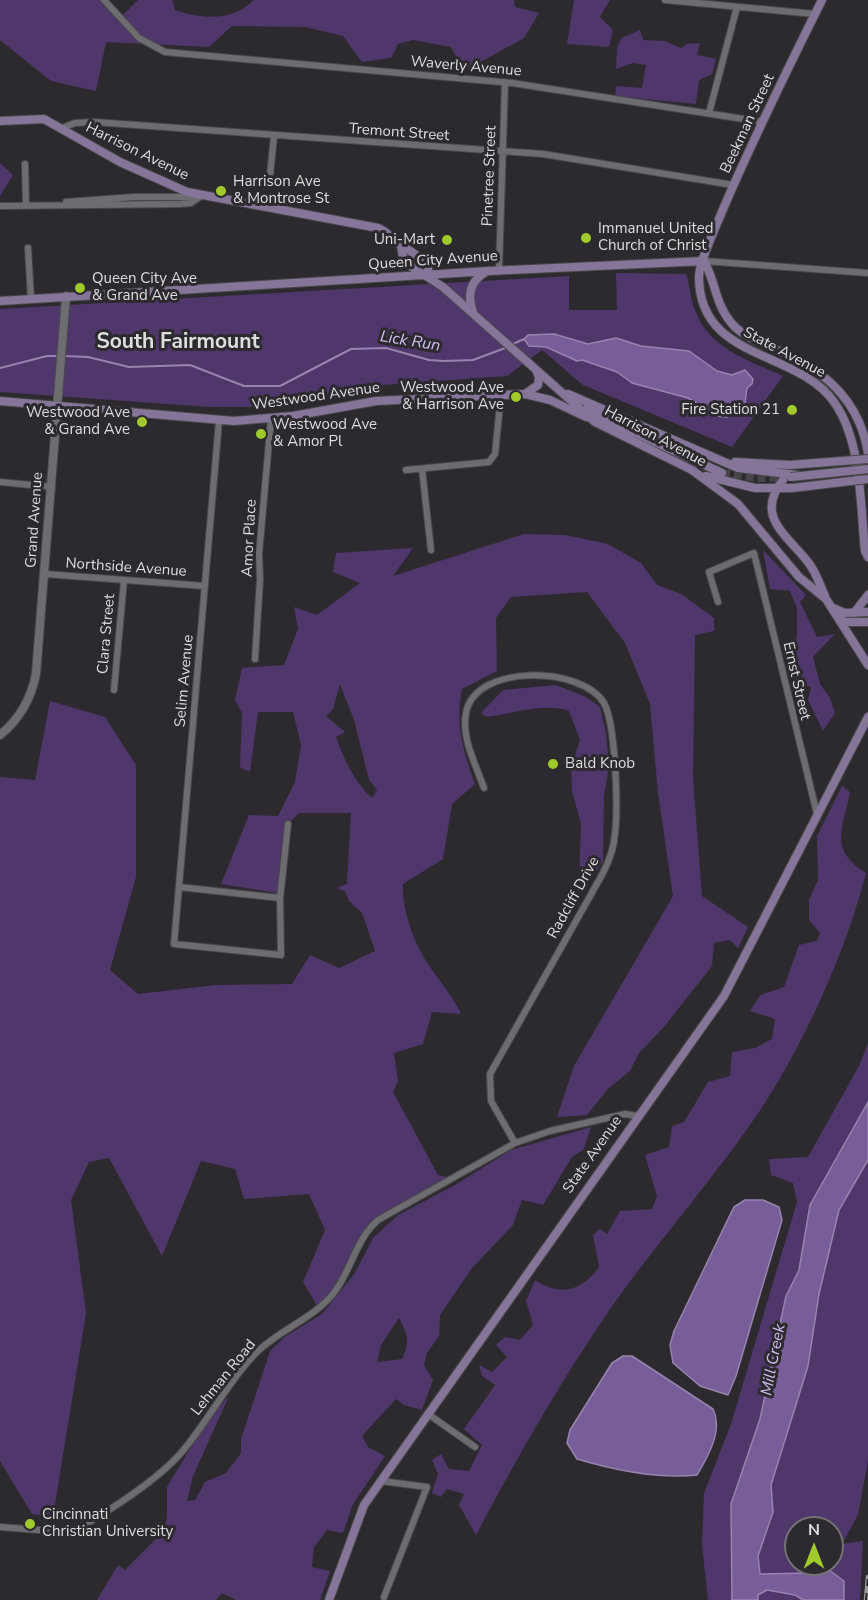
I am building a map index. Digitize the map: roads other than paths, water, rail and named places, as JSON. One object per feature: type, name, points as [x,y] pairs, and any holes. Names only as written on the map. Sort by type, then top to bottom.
[{"type":"main road","name":"Beekman Street","points":[[704,261],[733,185],[822,0]]},
{"type":"main road","name":"Harrison Avenue","points":[[0,121],[37,118],[62,128],[163,182],[201,196],[378,228],[389,233],[401,245],[413,249],[428,265],[428,275],[595,422],[692,470],[738,504],[799,577],[826,599],[868,665]]},
{"type":"main road","name":"Queen City Avenue","points":[[0,301],[499,270],[704,261]]},
{"type":"main road","name":"State Avenue","points":[[704,261],[718,302],[736,327],[748,337],[812,367],[837,386],[854,412],[868,453]]},
{"type":"main road","name":"State Avenue","points":[[704,261],[699,270],[701,297],[707,313],[717,328],[748,350],[814,381],[830,396],[845,419],[854,446],[865,551],[868,557]]},
{"type":"main road","points":[[474,314],[470,301],[470,289],[476,279],[489,271]]},
{"type":"main road","points":[[525,394],[538,385],[539,377],[536,370]]},
{"type":"main road","points":[[562,391],[727,463],[763,473],[803,476]]},
{"type":"main road","name":"Westwood Avenue","points":[[0,401],[219,421],[271,419],[376,401],[525,394],[550,400],[595,422]]},
{"type":"main road","points":[[579,406],[722,473]]},
{"type":"main road","points":[[727,463],[790,465],[868,459]]},
{"type":"main road","points":[[826,599],[811,565],[776,524],[771,507],[776,489],[787,478],[868,469]]},
{"type":"main road","points":[[692,470],[732,484],[776,489],[868,479]]},
{"type":"main road","points":[[732,484],[824,473]]},
{"type":"main road","points":[[853,613],[868,595]]},
{"type":"main road","points":[[833,608],[853,613],[868,612]]},
{"type":"main road","points":[[840,618],[846,622],[868,622]]},
{"type":"main road","name":"State Avenue","points":[[329,1600],[357,1518],[381,1481],[724,996],[868,717]]},
{"type":"street","name":"Waverly Avenue","points":[[104,0],[139,38],[165,52],[505,82],[763,122]]},
{"type":"street","points":[[665,0],[816,14]]},
{"type":"street","points":[[709,113],[737,7]]},
{"type":"street","name":"Pinetree Street","points":[[499,270],[505,82]]},
{"type":"street","name":"Tremont Street","points":[[62,128],[75,123],[94,122],[503,152],[575,159],[733,185]]},
{"type":"street","points":[[269,185],[274,136]]},
{"type":"street","points":[[24,164],[26,205]]},
{"type":"street","points":[[0,206],[180,204],[191,203],[201,196]]},
{"type":"street","points":[[28,248],[31,299]]},
{"type":"street","name":"Queen City Avenue","points":[[704,261],[868,273]]},
{"type":"street","name":"Grand Avenue","points":[[0,735],[19,716],[32,693],[36,674],[66,296]]},
{"type":"street","points":[[406,470],[486,463],[492,460],[495,454],[501,395]]},
{"type":"street","name":"Amor Place","points":[[255,658],[260,579],[259,554],[271,419]]},
{"type":"street","name":"Selim Avenue","points":[[219,421],[174,944],[281,955],[280,898]]},
{"type":"street","points":[[422,469],[431,550]]},
{"type":"street","points":[[0,482],[52,487]]},
{"type":"street","name":"Ernst Street","points":[[718,602],[709,572],[754,553],[817,813]]},
{"type":"street","name":"Northside Avenue","points":[[45,574],[205,586]]},
{"type":"street","name":"Clara Street","points":[[114,690],[124,580]]},
{"type":"street","name":"Radcliff Drive","points":[[484,788],[464,724],[468,703],[482,687],[501,678],[559,677],[586,687],[604,703],[614,750],[616,832],[612,850],[603,873],[490,1074],[491,1101],[515,1143]]},
{"type":"street","points":[[179,887],[280,898],[288,824]]},
{"type":"street","name":"Lehman Road","points":[[0,1527],[65,1532],[79,1528],[137,1490],[179,1455],[255,1354],[289,1326],[319,1309],[330,1296],[371,1226],[386,1215],[515,1143],[572,1126],[625,1114],[637,1116]]},
{"type":"street","points":[[428,1414],[475,1447]]},
{"type":"street","points":[[381,1481],[427,1487],[384,1597]]},
{"type":"water","points":[[554,334],[588,344],[616,338],[641,346],[689,351],[717,371],[732,375],[745,370],[753,379],[752,384],[747,388],[745,403],[738,412],[727,417],[717,416],[688,398],[632,383],[617,372],[582,360],[577,361],[546,347],[529,346],[524,339],[528,335]]},
{"type":"water","name":"Mill Creek","points":[[868,1102],[868,1160],[839,1210],[819,1294],[808,1366],[771,1485],[773,1512],[758,1556],[760,1574],[837,1576],[844,1581],[844,1600],[803,1600],[795,1595],[767,1590],[758,1595],[758,1600],[732,1600],[731,1504],[760,1419],[786,1296],[799,1270],[810,1205]]},
{"type":"water","points":[[745,1200],[763,1200],[779,1207],[782,1220],[736,1376],[728,1395],[700,1386],[673,1363],[670,1345],[674,1331],[734,1207]]},
{"type":"water","points":[[623,1356],[632,1356],[713,1409],[716,1417],[715,1434],[710,1451],[697,1475],[652,1475],[606,1467],[577,1459],[567,1443],[570,1430],[612,1363]]},
{"type":"waterway","name":"Lick Run","points":[[513,344],[524,339]]},
{"type":"waterway","name":"Lick Run","points":[[64,356],[88,357],[129,367],[190,365],[244,386],[280,386],[351,349],[386,348],[429,360],[444,361],[473,360],[508,347]]},
{"type":"waterway","name":"Lick Run","points":[[0,368],[47,356],[59,356]]},
{"type":"tunnel","points":[[722,473],[756,478],[790,477]]},
{"type":"railway","points":[[866,1600],[868,1577]]},
{"type":"place","name":"Harrison Ave & Montrose St","points":[[221,191]]},
{"type":"place","name":"Immanuel United Church of Christ","points":[[586,238]]},
{"type":"place","name":"Uni-Mart","points":[[447,240]]},
{"type":"place","name":"Queen City Ave & Grand Ave","points":[[80,288]]},
{"type":"place","name":"Westwood Ave & Harrison Ave","points":[[516,397]]},
{"type":"place","name":"Fire Station 21","points":[[792,410]]},
{"type":"place","name":"Westwood Ave & Grand Ave","points":[[142,422]]},
{"type":"place","name":"Westwood Ave & Amor Pl","points":[[261,434]]},
{"type":"place","name":"Bald Knob","points":[[553,764]]},
{"type":"place","name":"Cincinnati Christian University","points":[[30,1524]]},
{"type":"district","name":"South Fairmount","points":[[178,343]]}]
